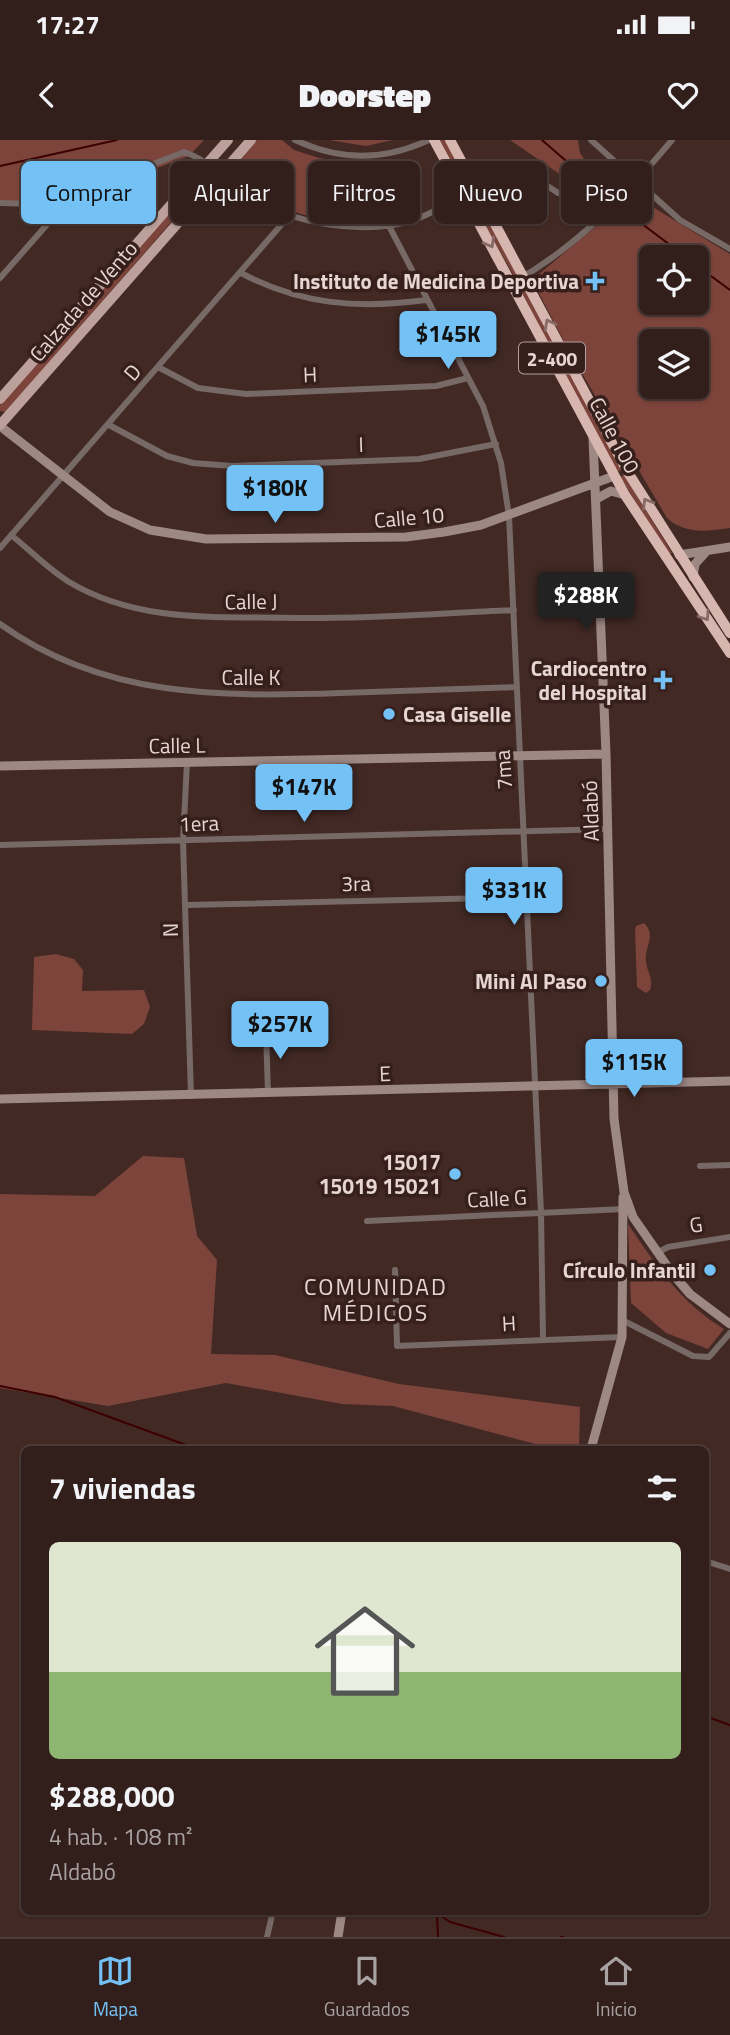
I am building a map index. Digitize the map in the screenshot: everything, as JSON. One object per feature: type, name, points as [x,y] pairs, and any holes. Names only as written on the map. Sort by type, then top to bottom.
[{"type":"highway","name":"Calle 100","points":[[431,140],[444,161]]},
{"type":"highway","name":"Calle 100","points":[[450,140],[461,161]]},
{"type":"highway","name":"Calle 100","points":[[480,224],[625,495],[673,557]]},
{"type":"highway","name":"Calle 100","points":[[495,224],[627,471],[666,536],[673,557]]},
{"type":"highway","points":[[614,476],[627,471]]},
{"type":"highway","name":"2-400","points":[[673,557],[693,577],[730,632]]},
{"type":"highway","name":"2-400","points":[[673,557],[730,653]]},
{"type":"main road","name":"Calzada de Vento","points":[[211,161],[229,140]]},
{"type":"main road","name":"Calzada de Vento","points":[[231,161],[250,140]]},
{"type":"main road","name":"Calzada de Vento","points":[[0,400],[170,207]]},
{"type":"main road","name":"Calzada de Vento","points":[[0,425],[176,224]]},
{"type":"street","points":[[295,140],[333,154],[365,158],[399,152],[431,140]]},
{"type":"street","points":[[591,140],[614,161]]},
{"type":"street","points":[[652,164],[673,140]]},
{"type":"street","points":[[156,161],[179,152],[203,161]]},
{"type":"street","points":[[547,186],[558,193]]},
{"type":"street","points":[[652,195],[680,220],[728,248]]},
{"type":"street","points":[[0,203],[21,204]]},
{"type":"street","points":[[294,217],[340,226],[389,226],[434,210]]},
{"type":"street","points":[[0,278],[48,224]]},
{"type":"street","name":"D","points":[[0,548],[281,224]]},
{"type":"street","points":[[512,283],[551,261],[592,224]]},
{"type":"street","name":"7ma","points":[[389,226],[483,406],[496,444],[509,516],[541,1213],[543,1338]]},
{"type":"street","points":[[241,273],[268,288],[326,303],[357,306],[426,300]]},
{"type":"street","name":"H","points":[[158,367],[198,388],[246,394],[424,386],[468,378]]},
{"type":"street","name":"Calle 10","points":[[0,425],[62,476],[125,520],[175,536],[206,539],[406,537],[481,525],[574,493],[614,476]]},
{"type":"street","name":"I","points":[[109,425],[167,456],[193,463],[232,466],[419,459],[496,444]]},
{"type":"street","name":"Aldabó","points":[[592,433],[606,754],[614,1119],[625,1209],[622,1337],[592,1446]]},
{"type":"street","points":[[597,503],[604,484],[614,476]]},
{"type":"street","points":[[597,503],[611,491],[625,495]]},
{"type":"street","points":[[574,493],[584,494],[597,503]]},
{"type":"street","name":"Calle J","points":[[11,535],[69,582],[110,600],[159,615],[221,619],[306,618],[514,610]]},
{"type":"street","points":[[666,536],[705,551]]},
{"type":"street","points":[[673,557],[730,548]]},
{"type":"street","points":[[693,577],[695,564],[705,551]]},
{"type":"street","name":"Calle K","points":[[0,624],[64,663],[178,692],[249,695],[516,687]]},
{"type":"street","name":"Calle L","points":[[0,766],[606,754]]},
{"type":"street","name":"N","points":[[187,762],[183,841],[191,1096]]},
{"type":"street","name":"1era","points":[[0,845],[608,829]]},
{"type":"street","name":"3ra","points":[[187,905],[527,897]]},
{"type":"street","points":[[266,1030],[268,1094]]},
{"type":"street","name":"E","points":[[0,1100],[730,1081]]},
{"type":"street","points":[[700,1166],[730,1165]]},
{"type":"street","points":[[625,1209],[690,1294],[730,1324]]},
{"type":"street","name":"Calle G","points":[[367,1221],[625,1209]]},
{"type":"street","name":"G","points":[[657,1253],[668,1247],[730,1237]]},
{"type":"street","name":"H","points":[[394,1270],[397,1346],[543,1338],[622,1337]]},
{"type":"street","points":[[624,1321],[694,1356],[709,1357],[730,1333]]},
{"type":"street","points":[[709,1562],[730,1569]]},
{"type":"street","points":[[267,1937],[272,1915]]},
{"type":"street","points":[[338,1937],[341,1915]]},
{"type":"shaded area","points":[[0,140],[204,140],[189,156],[156,168],[156,161],[21,161],[21,204],[0,206]]},
{"type":"shaded area","points":[[257,140],[282,140],[294,150],[339,161],[308,161],[308,215],[294,211],[294,161],[237,161]]},
{"type":"shaded area","points":[[329,140],[393,140],[366,146]]},
{"type":"shaded area","points":[[439,140],[445,140],[456,161],[450,161]]},
{"type":"shaded area","points":[[510,140],[578,140],[580,153],[585,161],[561,161],[561,175],[547,165],[547,161],[541,161]]},
{"type":"shaded area","points":[[652,207],[730,254],[730,528],[705,531],[689,529],[667,518],[570,353],[532,280],[599,224],[652,224]]},
{"type":"shaded area","points":[[170,212],[170,223],[17,399],[5,412],[0,411],[0,405]]},
{"type":"shaded area","points":[[485,224],[490,224],[518,277],[515,278]]},
{"type":"shaded area","points":[[521,281],[622,470],[617,472],[517,283]]},
{"type":"shaded area","points":[[624,475],[672,553],[669,554],[620,477]]},
{"type":"shaded area","points":[[644,923],[650,932],[646,961],[651,982],[650,990],[646,993],[637,987],[635,931],[636,926]]},
{"type":"shaded area","points":[[56,954],[74,959],[83,970],[82,991],[144,990],[150,1007],[144,1024],[132,1034],[32,1030],[34,957]]},
{"type":"shaded area","points":[[143,1156],[184,1158],[197,1236],[217,1260],[211,1354],[275,1355],[399,1384],[580,1407],[579,1446],[543,1446],[393,1406],[342,1404],[226,1383],[108,1406],[0,1388],[0,1194],[95,1196]]},
{"type":"shaded area","points":[[628,1224],[682,1295],[724,1329],[708,1349],[666,1333],[631,1303]]},
{"type":"waterway","points":[[0,166],[117,140]]},
{"type":"waterway","points":[[542,140],[566,161]]},
{"type":"waterway","points":[[642,224],[670,245]]},
{"type":"waterway","points":[[709,275],[730,290]]},
{"type":"waterway","points":[[0,1386],[55,1397],[189,1446]]},
{"type":"waterway","points":[[709,1717],[730,1725]]},
{"type":"waterway","points":[[437,1915],[438,1937]]},
{"type":"waterway","points":[[440,1915],[450,1922],[504,1937]]},
{"type":"place","name":"Instituto de Medicina Deportiva","points":[[595,281]]},
{"type":"place","name":"Cardiocentro del Hospital","points":[[663,680]]},
{"type":"place","name":"Casa Giselle","points":[[389,714]]},
{"type":"place","name":"Mini Al Paso","points":[[601,981]]},
{"type":"place","name":"15017 15019 15021","points":[[455,1174]]},
{"type":"place","name":"Círculo Infantil","points":[[710,1270]]},
{"type":"district","name":"COMUNIDAD MÉDICOS","points":[[376,1299]]}]
